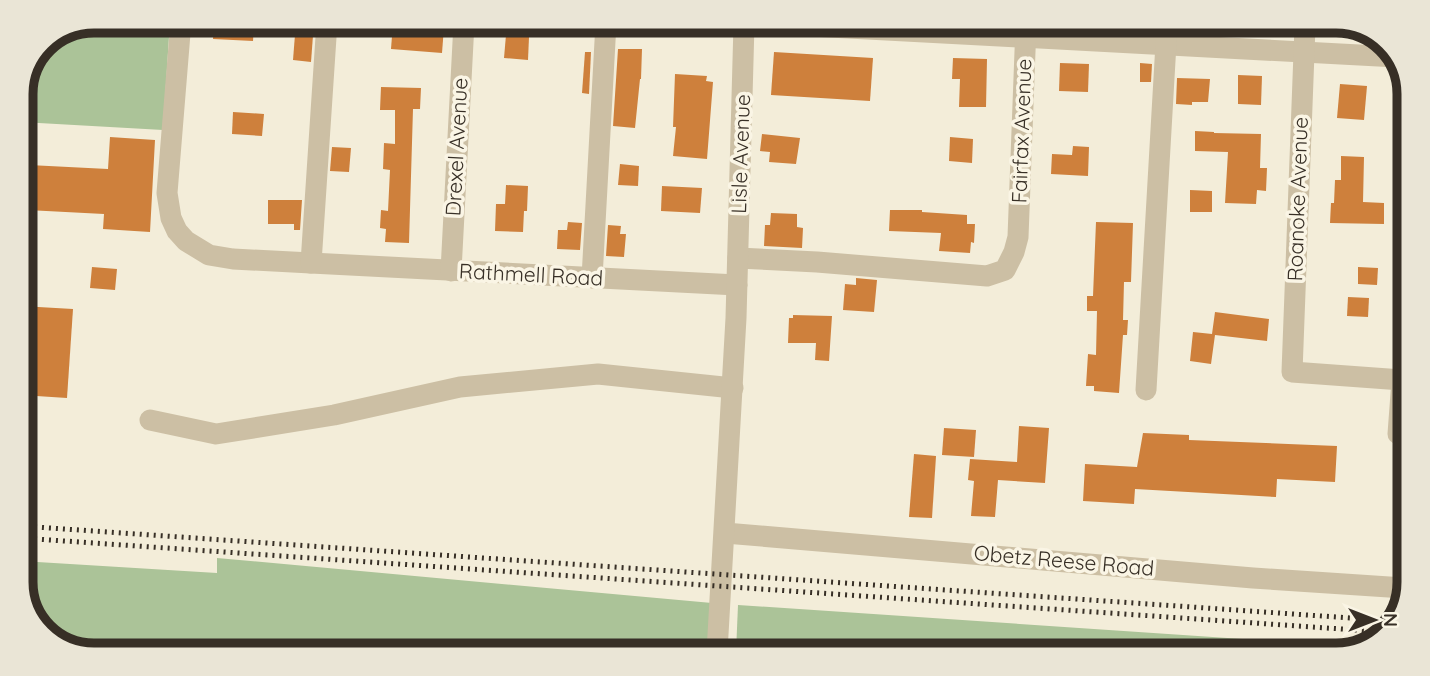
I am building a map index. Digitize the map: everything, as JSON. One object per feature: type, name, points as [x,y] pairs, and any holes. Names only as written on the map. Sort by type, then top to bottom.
[{"type":"street","name":"Rathmell Road","points":[[180,33],[167,192],[171,218],[177,231],[186,241],[208,255],[233,259],[737,285]]},
{"type":"street","points":[[311,263],[326,33]]},
{"type":"street","name":"Drexel Avenue","points":[[451,271],[463,33]]},
{"type":"street","points":[[592,278],[605,33]]},
{"type":"street","name":"Lisle Avenue","points":[[737,285],[744,33]]},
{"type":"street","name":"Fairfax Avenue","points":[[738,258],[986,276],[1005,270],[1014,253],[1018,237],[1025,33]]},
{"type":"street","points":[[1096,33],[1167,35],[1303,52],[1383,56]]},
{"type":"street","name":"Roanoke Avenue","points":[[1304,33],[1292,372],[1397,380]]},
{"type":"street","points":[[1146,390],[1167,35]]},
{"type":"street","points":[[718,643],[737,285]]},
{"type":"street","points":[[150,420],[216,434],[334,415],[460,387],[597,374],[733,388]]},
{"type":"street","name":"Obetz Reese Road","points":[[725,533],[1240,577],[1397,587]]},
{"type":"green space","points":[[169,33],[163,130],[33,123],[33,90],[38,71],[51,51],[82,34]]},
{"type":"green space","points":[[217,558],[712,603],[710,643],[82,642],[57,630],[46,619],[38,605],[33,586],[33,562],[217,573]]},
{"type":"green space","points":[[738,605],[1303,643],[736,643]]},
{"type":"building","points":[[213,33],[253,33],[253,41],[213,39]]},
{"type":"building","points":[[295,33],[313,33],[311,62],[293,60]]},
{"type":"building","points":[[392,33],[444,33],[442,53],[391,49]]},
{"type":"building","points":[[506,35],[529,37],[528,60],[504,58]]},
{"type":"building","points":[[618,49],[642,49],[635,128],[613,126]]},
{"type":"building","points":[[585,52],[591,52],[589,94],[582,93]]},
{"type":"building","points":[[774,52],[873,58],[870,101],[771,95]]},
{"type":"building","points":[[953,58],[987,59],[986,107],[959,107],[960,79],[952,79]]},
{"type":"building","points":[[1060,63],[1089,64],[1088,92],[1059,91]]},
{"type":"building","points":[[1140,63],[1152,64],[1151,82],[1140,82]]},
{"type":"building","points":[[675,74],[707,76],[706,81],[713,82],[707,159],[673,156],[676,127],[673,127]]},
{"type":"building","points":[[1238,75],[1262,76],[1261,105],[1238,104]]},
{"type":"building","points":[[1177,78],[1210,79],[1208,102],[1176,104]]},
{"type":"building","points":[[1340,84],[1367,86],[1364,120],[1337,118]]},
{"type":"building","points":[[381,87],[421,88],[420,109],[413,109],[409,243],[385,242],[386,229],[380,228],[381,210],[388,211],[390,170],[383,169],[384,143],[395,144],[395,110],[380,110]]},
{"type":"building","points":[[233,112],[264,114],[262,136],[232,134]]},
{"type":"building","points":[[1195,131],[1261,134],[1260,168],[1267,168],[1266,191],[1257,190],[1256,204],[1225,203],[1228,152],[1195,151]]},
{"type":"building","points":[[762,134],[800,138],[796,164],[769,162],[770,152],[760,151]]},
{"type":"building","points":[[110,137],[155,140],[150,232],[103,229],[104,214],[33,210],[33,165],[108,169]]},
{"type":"building","points":[[950,137],[973,139],[972,163],[949,161]]},
{"type":"building","points":[[1073,146],[1089,147],[1088,176],[1051,174],[1052,154],[1072,155]]},
{"type":"building","points":[[332,147],[351,148],[349,172],[330,171]]},
{"type":"building","points":[[1341,156],[1364,157],[1363,202],[1384,203],[1384,224],[1330,223],[1335,180],[1341,180]]},
{"type":"building","points":[[620,164],[639,166],[638,186],[618,185]]},
{"type":"building","points":[[506,185],[528,186],[523,232],[495,231],[496,204],[505,204]]},
{"type":"building","points":[[662,186],[702,188],[700,213],[661,211]]},
{"type":"building","points":[[1190,190],[1212,191],[1212,212],[1190,212]]},
{"type":"building","points":[[268,200],[302,200],[300,230],[294,230],[294,224],[268,224]]},
{"type":"building","points":[[890,210],[967,215],[967,224],[975,224],[974,243],[971,242],[970,253],[939,251],[941,233],[889,231]]},
{"type":"building","points":[[771,213],[797,214],[797,227],[803,228],[802,248],[764,246],[765,225],[770,225]]},
{"type":"building","points":[[568,222],[582,223],[580,250],[557,249],[558,230],[567,230]]},
{"type":"building","points":[[1096,222],[1133,223],[1131,282],[1124,282],[1123,320],[1128,320],[1127,335],[1123,335],[1119,393],[1094,391],[1094,386],[1086,386],[1088,354],[1096,355],[1097,311],[1087,311],[1087,296],[1093,296]]},
{"type":"building","points":[[608,225],[621,226],[620,234],[626,234],[624,257],[606,256]]},
{"type":"building","points":[[92,267],[117,269],[115,290],[90,288]]},
{"type":"building","points":[[1358,267],[1378,268],[1377,285],[1358,284]]},
{"type":"building","points":[[856,278],[877,280],[874,312],[843,310],[845,284],[856,285]]},
{"type":"building","points":[[1348,297],[1369,298],[1368,317],[1347,316]]},
{"type":"building","points":[[33,307],[73,309],[67,398],[33,396]]},
{"type":"building","points":[[1215,312],[1269,319],[1267,341],[1215,335],[1211,364],[1190,361],[1193,332],[1212,334]]},
{"type":"building","points":[[793,315],[832,316],[829,361],[815,360],[816,343],[788,343],[789,318],[793,318]]},
{"type":"building","points":[[1019,426],[1049,428],[1045,483],[998,480],[995,517],[971,516],[974,481],[968,480],[970,459],[1017,462]]},
{"type":"building","points":[[944,428],[976,430],[974,457],[942,455]]},
{"type":"building","points":[[1143,433],[1189,435],[1189,440],[1337,446],[1335,482],[1277,479],[1276,497],[1135,489],[1134,504],[1083,501],[1085,464],[1137,467]]},
{"type":"building","points":[[914,454],[936,456],[932,518],[909,517]]},
{"type":"railway","points":[[33,527],[1383,620]]},
{"type":"railway","points":[[33,539],[1371,631]]}]
